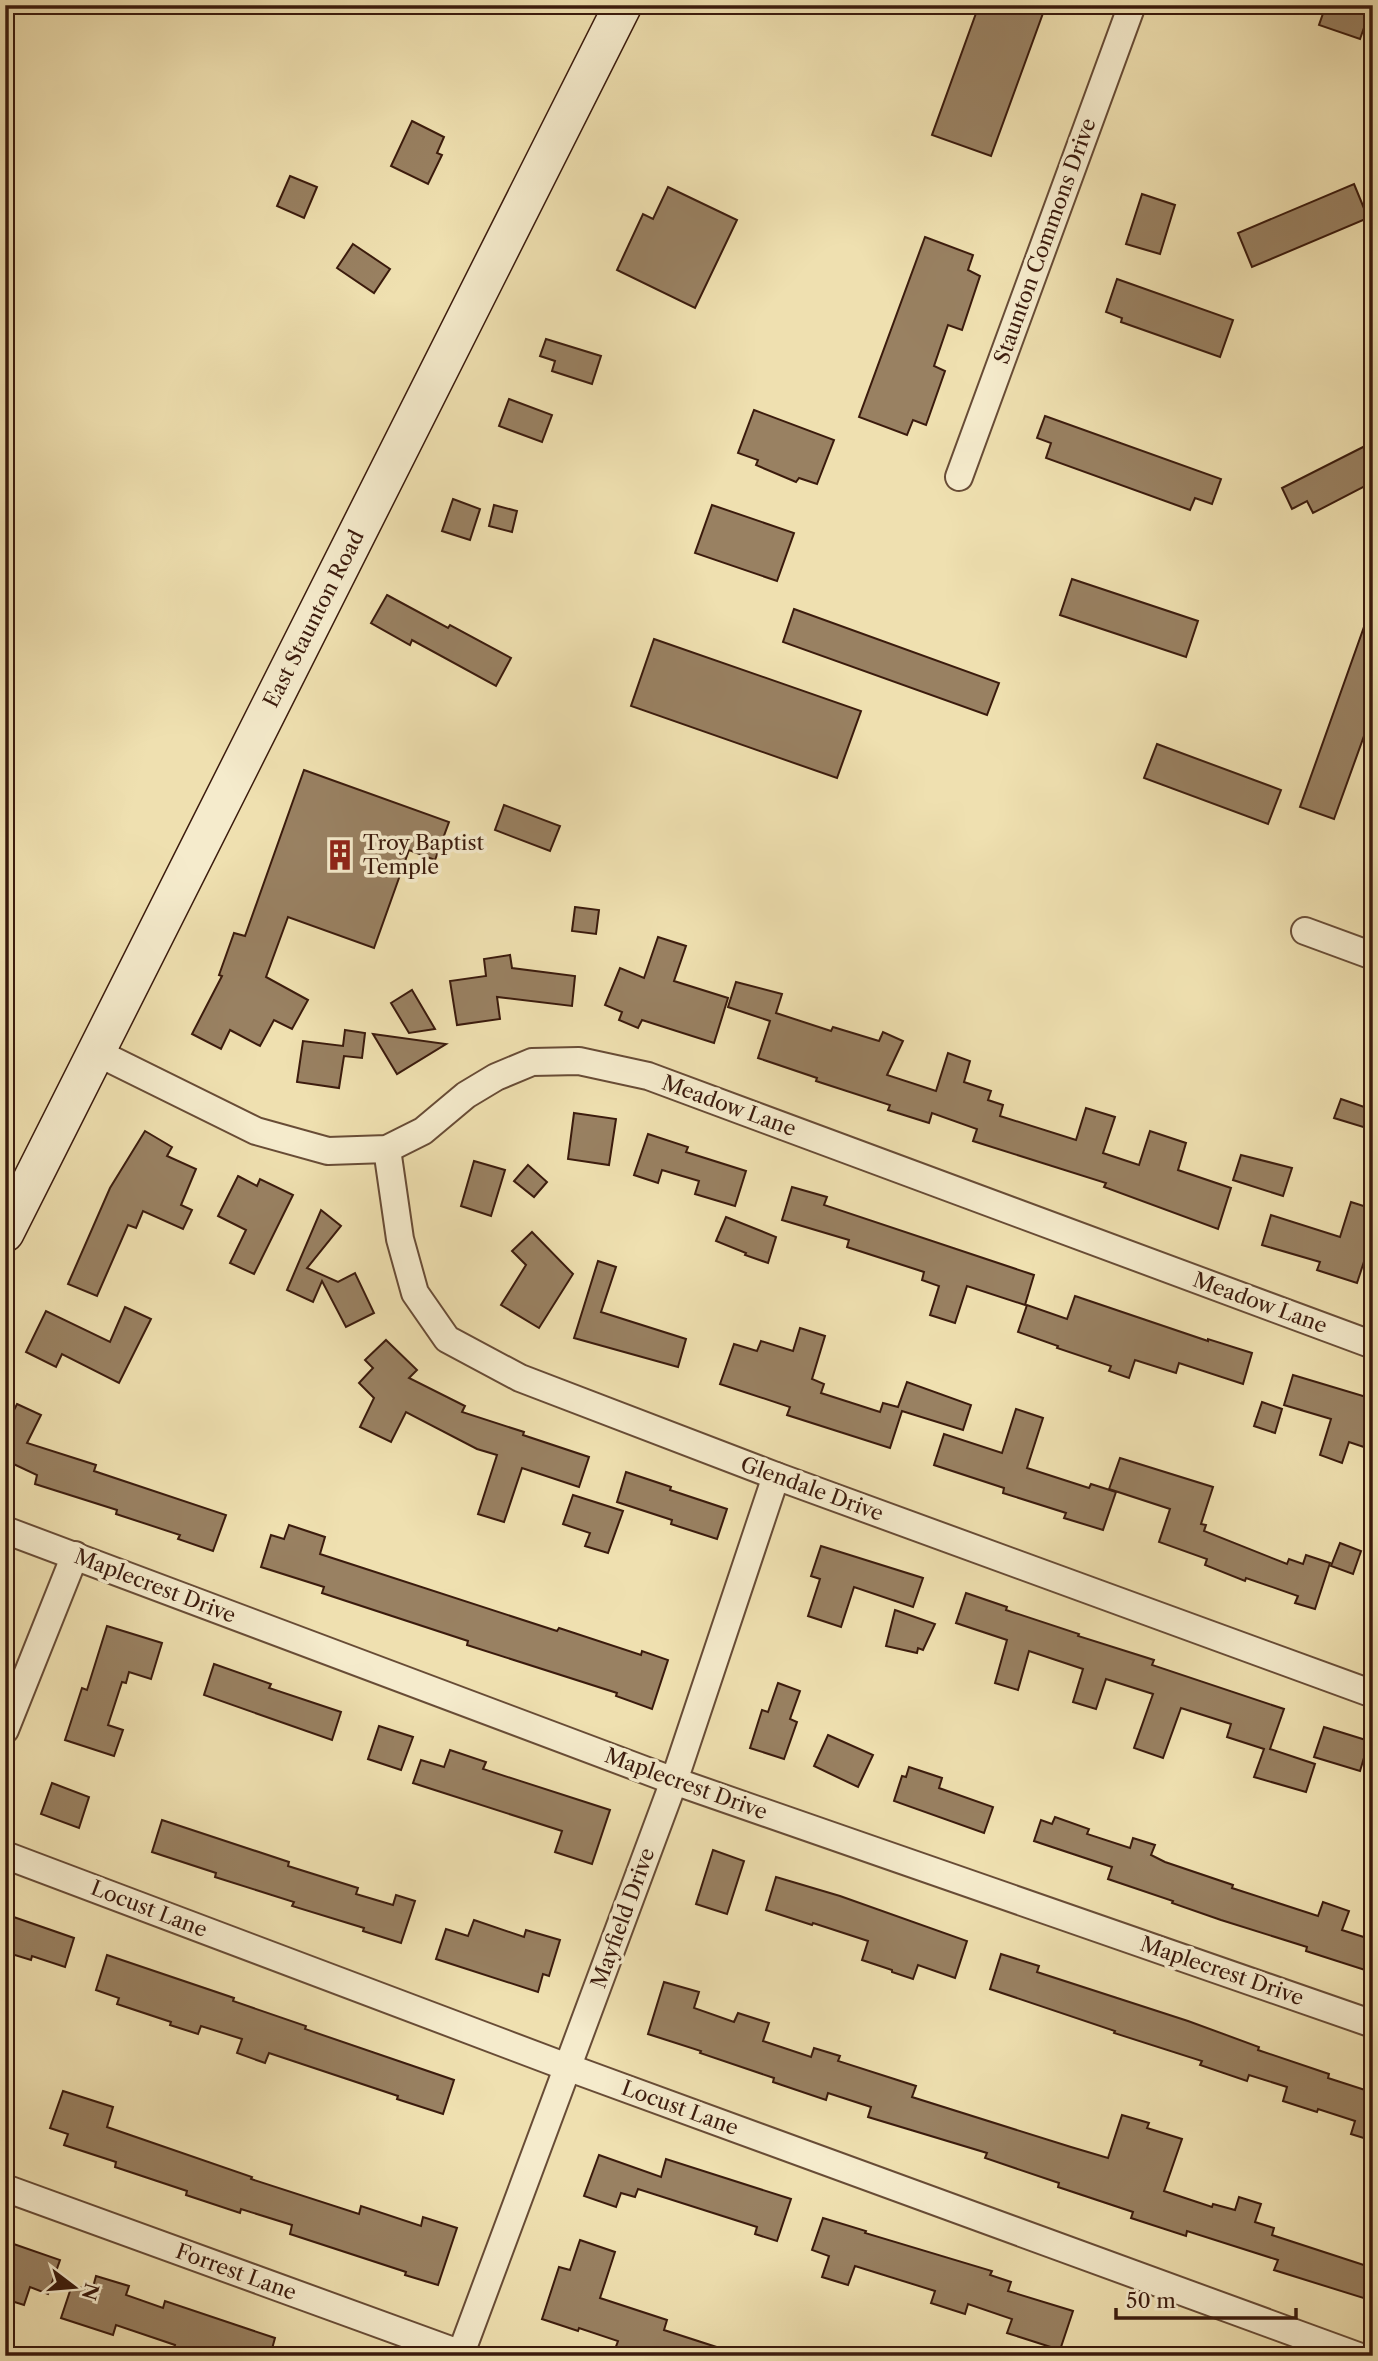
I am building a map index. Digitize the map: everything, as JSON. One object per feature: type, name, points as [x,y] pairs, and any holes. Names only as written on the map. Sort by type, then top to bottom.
[{"type":"main road","name":"East Staunton Road","points":[[5,1233],[623,5]]},
{"type":"street","name":"Staunton Commons Drive","points":[[959,477],[1132,5]]},
{"type":"street","points":[[1305,931],[1373,956]]},
{"type":"street","name":"Meadow Lane","points":[[96,1052],[256,1131],[328,1151],[387,1149],[423,1131],[466,1095],[496,1077],[532,1062],[579,1061],[649,1076],[1373,1345]]},
{"type":"street","name":"Glendale Drive","points":[[387,1149],[400,1239],[415,1293],[446,1339],[520,1378],[776,1476],[1373,1694]]},
{"type":"street","name":"Mayfield Drive","points":[[462,2355],[674,1781],[776,1476]]},
{"type":"street","name":"Maplecrest Drive","points":[[5,1530],[674,1781],[1373,2024]]},
{"type":"street","points":[[5,1730],[75,1555]]},
{"type":"street","name":"Locust Lane","points":[[5,1854],[568,2067],[1358,2356]]},
{"type":"street","name":"Forrest Lane","points":[[5,2188],[462,2355]]},
{"type":"building","points":[[979,5],[1046,5],[991,156],[932,135]]},
{"type":"building","points":[[1326,5],[1372,5],[1360,39],[1319,25]]},
{"type":"building","points":[[412,121],[444,137],[437,153],[442,155],[428,184],[391,166]]},
{"type":"building","points":[[290,176],[317,187],[304,218],[277,206]]},
{"type":"building","points":[[1354,184],[1368,218],[1252,267],[1238,233]]},
{"type":"building","points":[[668,187],[737,220],[695,308],[617,270],[643,214],[653,219]]},
{"type":"building","points":[[1142,194],[1175,205],[1160,254],[1126,244]]},
{"type":"building","points":[[925,237],[973,255],[968,270],[980,276],[962,330],[948,325],[934,366],[945,371],[926,425],[913,420],[907,435],[859,417]]},
{"type":"building","points":[[353,244],[390,269],[374,293],[337,268]]},
{"type":"building","points":[[1117,279],[1233,320],[1220,357],[1121,322],[1122,318],[1106,312]]},
{"type":"building","points":[[546,339],[601,356],[592,384],[552,371],[555,361],[540,356]]},
{"type":"building","points":[[509,399],[552,415],[542,442],[499,426]]},
{"type":"building","points":[[754,410],[834,440],[817,484],[799,478],[796,482],[756,465],[758,460],[738,453]]},
{"type":"building","points":[[1045,416],[1221,479],[1212,504],[1195,498],[1190,510],[1046,458],[1051,443],[1037,438]]},
{"type":"building","points":[[1373,442],[1373,482],[1313,513],[1307,501],[1292,509],[1282,488]]},
{"type":"building","points":[[453,499],[480,509],[470,540],[442,531]]},
{"type":"building","points":[[494,505],[517,511],[512,532],[489,526]]},
{"type":"building","points":[[712,505],[794,533],[777,581],[695,553]]},
{"type":"building","points":[[1072,579],[1198,621],[1186,657],[1060,615]]},
{"type":"building","points":[[387,595],[511,658],[496,686],[412,640],[410,645],[371,623]]},
{"type":"building","points":[[794,609],[999,683],[987,715],[783,642]]},
{"type":"building","points":[[1370,610],[1373,610],[1373,711],[1334,819],[1300,807]]},
{"type":"building","points":[[654,639],[861,711],[837,778],[631,706]]},
{"type":"building","points":[[1157,744],[1281,790],[1268,824],[1144,778]]},
{"type":"building","name":"Troy Baptist Temple","points":[[304,770],[449,822],[435,860],[409,850],[374,948],[288,917],[266,977],[308,1000],[292,1029],[274,1020],[260,1046],[230,1030],[221,1049],[192,1034],[222,976],[219,975],[234,933],[245,936]]},
{"type":"building","points":[[504,805],[560,826],[550,851],[495,830]]},
{"type":"building","points":[[575,907],[599,910],[596,934],[572,931]]},
{"type":"building","points":[[658,937],[686,946],[674,981],[728,998],[714,1043],[642,1020],[638,1028],[619,1020],[622,1012],[605,1005],[620,968],[644,978]]},
{"type":"building","points":[[510,955],[512,968],[575,976],[572,1006],[497,997],[500,1019],[457,1025],[450,981],[486,976],[484,959]]},
{"type":"building","points":[[736,982],[782,994],[776,1013],[831,1031],[833,1027],[879,1041],[883,1032],[903,1041],[887,1075],[936,1091],[948,1053],[970,1061],[964,1082],[991,1091],[988,1100],[1003,1105],[1000,1116],[1076,1140],[1086,1108],[1115,1117],[1103,1153],[1139,1165],[1150,1131],[1186,1143],[1178,1170],[1231,1188],[1218,1229],[1104,1187],[1106,1183],[973,1141],[977,1129],[932,1113],[929,1123],[888,1110],[890,1105],[816,1081],[817,1078],[758,1058],[770,1021],[728,1007]]},
{"type":"building","points":[[412,990],[435,1029],[409,1033],[391,1003]]},
{"type":"building","points":[[345,1030],[365,1033],[362,1058],[344,1056],[339,1088],[297,1082],[303,1041],[343,1046]]},
{"type":"building","points":[[373,1034],[446,1044],[397,1074]]},
{"type":"building","points":[[1341,1099],[1373,1110],[1373,1130],[1334,1118]]},
{"type":"building","points":[[574,1113],[616,1119],[609,1165],[568,1159]]},
{"type":"building","points":[[145,1131],[172,1147],[167,1156],[196,1169],[181,1205],[192,1210],[183,1229],[143,1211],[136,1228],[128,1225],[97,1296],[68,1284],[110,1188]]},
{"type":"building","points":[[648,1134],[688,1147],[686,1152],[746,1171],[735,1206],[695,1194],[699,1181],[662,1170],[658,1183],[634,1175]]},
{"type":"building","points":[[1241,1155],[1292,1168],[1283,1196],[1233,1180]]},
{"type":"building","points":[[474,1161],[505,1170],[491,1216],[461,1206]]},
{"type":"building","points":[[528,1165],[547,1182],[534,1197],[514,1181]]},
{"type":"building","points":[[238,1176],[257,1186],[260,1179],[293,1195],[254,1274],[230,1263],[246,1230],[218,1216]]},
{"type":"building","points":[[792,1187],[827,1197],[824,1205],[1034,1275],[1025,1305],[967,1286],[955,1323],[930,1315],[939,1286],[922,1280],[924,1272],[847,1247],[849,1240],[782,1220]]},
{"type":"building","points":[[1351,1202],[1373,1209],[1373,1234],[1357,1283],[1317,1270],[1320,1262],[1262,1245],[1271,1215],[1340,1237]]},
{"type":"building","points":[[321,1210],[341,1226],[307,1268],[338,1282],[355,1273],[374,1313],[346,1327],[322,1281],[313,1302],[287,1290]]},
{"type":"building","points":[[726,1217],[776,1237],[768,1263],[716,1241]]},
{"type":"building","points":[[532,1232],[573,1274],[539,1328],[501,1305],[526,1265],[512,1251]]},
{"type":"building","points":[[598,1261],[616,1267],[601,1312],[686,1339],[678,1367],[574,1338]]},
{"type":"building","points":[[1075,1296],[1252,1353],[1243,1384],[1179,1363],[1176,1373],[1135,1360],[1129,1378],[1109,1371],[1111,1366],[1018,1332],[1027,1305],[1067,1319]]},
{"type":"building","points":[[125,1307],[151,1319],[119,1383],[62,1354],[56,1367],[26,1352],[46,1311],[110,1342]]},
{"type":"building","points":[[800,1328],[825,1336],[812,1379],[824,1384],[821,1393],[880,1412],[883,1403],[898,1407],[907,1382],[971,1405],[963,1430],[902,1411],[890,1448],[787,1415],[790,1407],[720,1384],[734,1344],[757,1351],[761,1341],[793,1351]]},
{"type":"building","points":[[386,1340],[417,1370],[409,1378],[465,1406],[462,1412],[589,1457],[579,1487],[522,1468],[504,1522],[478,1514],[497,1455],[477,1449],[406,1412],[391,1442],[360,1427],[374,1398],[359,1383],[373,1368],[365,1360]]},
{"type":"building","points":[[1293,1375],[1373,1399],[1373,1450],[1349,1442],[1342,1463],[1320,1455],[1331,1419],[1284,1405]]},
{"type":"building","points":[[1262,1402],[1282,1409],[1275,1433],[1254,1426]]},
{"type":"building","points":[[17,1404],[41,1415],[27,1443],[96,1465],[94,1471],[226,1515],[213,1551],[178,1539],[180,1535],[116,1514],[117,1510],[35,1484],[37,1475],[5,1460],[5,1413],[11,1416]]},
{"type":"building","points":[[1016,1409],[1043,1418],[1027,1468],[1089,1488],[1091,1484],[1116,1492],[1103,1530],[1064,1518],[1066,1513],[1003,1493],[1004,1488],[934,1465],[944,1434],[1002,1453]]},
{"type":"building","points":[[1120,1458],[1213,1487],[1201,1524],[1206,1525],[1204,1531],[1287,1564],[1289,1559],[1303,1564],[1306,1555],[1330,1563],[1315,1609],[1295,1603],[1298,1596],[1246,1578],[1245,1581],[1205,1565],[1207,1559],[1159,1542],[1170,1509],[1109,1489]]},
{"type":"building","points":[[626,1472],[727,1509],[717,1539],[671,1524],[672,1520],[617,1502]]},
{"type":"building","points":[[573,1495],[623,1511],[608,1553],[585,1546],[590,1533],[563,1524]]},
{"type":"building","points":[[289,1525],[325,1537],[320,1554],[557,1631],[559,1628],[641,1655],[642,1651],[668,1660],[652,1709],[616,1696],[617,1693],[467,1645],[468,1641],[322,1593],[324,1587],[261,1567],[271,1535],[284,1539]]},
{"type":"building","points":[[1340,1543],[1361,1551],[1353,1574],[1331,1566]]},
{"type":"building","points":[[821,1546],[923,1578],[913,1607],[854,1587],[841,1627],[808,1616],[820,1579],[811,1576]]},
{"type":"building","points":[[966,1593],[1007,1607],[1006,1610],[1079,1634],[1078,1636],[1154,1660],[1152,1665],[1284,1709],[1270,1749],[1315,1764],[1306,1792],[1254,1777],[1264,1749],[1227,1737],[1231,1724],[1181,1708],[1163,1758],[1134,1748],[1153,1694],[1106,1679],[1096,1709],[1073,1702],[1083,1669],[1029,1651],[1018,1690],[995,1683],[1007,1640],[956,1623]]},
{"type":"building","points":[[895,1610],[935,1624],[923,1650],[918,1648],[917,1653],[886,1646]]},
{"type":"building","points":[[107,1626],[162,1643],[151,1679],[129,1672],[126,1683],[122,1682],[108,1725],[123,1730],[114,1756],[65,1740],[82,1688],[87,1690]]},
{"type":"building","points":[[214,1664],[271,1684],[269,1688],[341,1712],[332,1740],[204,1695]]},
{"type":"building","points":[[778,1683],[800,1691],[790,1719],[797,1722],[784,1759],[750,1748],[762,1710],[768,1712]]},
{"type":"building","points":[[379,1726],[413,1737],[401,1770],[368,1759]]},
{"type":"building","points":[[1324,1727],[1369,1741],[1360,1771],[1314,1757]]},
{"type":"building","points":[[828,1735],[873,1755],[858,1787],[814,1766]]},
{"type":"building","points":[[450,1750],[486,1762],[483,1769],[610,1810],[592,1864],[555,1852],[562,1831],[413,1783],[421,1760],[444,1767]]},
{"type":"building","points":[[909,1767],[942,1778],[939,1788],[993,1807],[984,1833],[894,1801],[902,1776],[906,1777]]},
{"type":"building","points":[[52,1783],[89,1797],[79,1828],[41,1814]]},
{"type":"building","points":[[1055,1817],[1089,1829],[1087,1834],[1130,1848],[1133,1838],[1155,1845],[1151,1855],[1165,1862],[1233,1885],[1232,1888],[1318,1916],[1323,1902],[1349,1911],[1342,1930],[1373,1940],[1365,1970],[1306,1951],[1307,1947],[1221,1920],[1108,1879],[1112,1867],[1034,1841],[1041,1820],[1052,1824]]},
{"type":"building","points":[[162,1820],[289,1862],[288,1866],[358,1888],[356,1894],[393,1905],[396,1895],[415,1901],[401,1943],[363,1931],[364,1928],[292,1906],[294,1902],[215,1877],[216,1873],[152,1852]]},
{"type":"building","points":[[713,1850],[744,1861],[727,1914],[696,1904]]},
{"type":"building","points":[[776,1877],[840,1896],[967,1941],[955,1978],[918,1965],[913,1979],[892,1972],[862,1960],[868,1941],[766,1910]]},
{"type":"building","points":[[5,1914],[74,1938],[65,1967],[32,1956],[31,1960],[5,1952]]},
{"type":"building","points":[[474,1920],[524,1937],[526,1930],[560,1940],[549,1976],[543,1974],[538,1992],[436,1959],[446,1929],[468,1936]]},
{"type":"building","points":[[1001,1954],[1039,1966],[1037,1972],[1259,2047],[1258,2050],[1329,2074],[1328,2078],[1365,2090],[1369,2079],[1373,2079],[1373,2141],[1351,2134],[1355,2121],[1283,2101],[1287,2087],[1249,2075],[1247,2081],[1200,2065],[1202,2061],[990,1989]]},
{"type":"building","points":[[107,1955],[234,1998],[233,2001],[306,2026],[305,2029],[454,2080],[443,2114],[269,2053],[265,2063],[237,2053],[242,2039],[201,2026],[198,2034],[117,2004],[119,1998],[96,1990]]},
{"type":"building","points":[[664,1982],[699,1992],[694,2008],[734,2022],[738,2013],[769,2023],[763,2041],[811,2057],[814,2048],[840,2056],[838,2061],[916,2086],[912,2097],[1108,2158],[1122,2115],[1149,2123],[1147,2128],[1182,2139],[1164,2191],[1212,2207],[1213,2204],[1235,2210],[1239,2197],[1261,2204],[1255,2222],[1274,2228],[1272,2235],[1373,2268],[1373,2301],[1274,2270],[1278,2260],[1187,2231],[1186,2236],[1131,2218],[1133,2212],[1058,2187],[1059,2183],[985,2158],[987,2153],[868,2117],[871,2107],[828,2093],[826,2100],[773,2082],[774,2078],[648,2034]]},
{"type":"building","points":[[63,2091],[113,2107],[107,2127],[252,2177],[251,2179],[359,2214],[361,2206],[421,2226],[423,2217],[457,2228],[438,2285],[290,2234],[292,2225],[241,2209],[240,2213],[186,2195],[187,2191],[115,2167],[116,2162],[64,2145],[68,2134],[50,2128]]},
{"type":"building","points":[[599,2155],[661,2177],[666,2159],[791,2199],[777,2241],[755,2234],[757,2227],[638,2189],[635,2197],[621,2193],[616,2207],[584,2196]]},
{"type":"building","points":[[823,2218],[992,2271],[990,2275],[1011,2282],[1008,2291],[1073,2311],[1060,2350],[1007,2333],[1012,2319],[968,2304],[965,2314],[931,2303],[935,2291],[855,2266],[848,2285],[822,2277],[829,2256],[812,2250]]},
{"type":"building","points":[[580,2240],[615,2252],[600,2298],[667,2320],[664,2330],[732,2352],[731,2356],[626,2356],[614,2352],[618,2341],[542,2319],[559,2267],[570,2270]]},
{"type":"building","points":[[5,2241],[60,2260],[48,2294],[30,2287],[24,2305],[5,2299]]},
{"type":"building","points":[[96,2276],[129,2286],[126,2295],[163,2308],[165,2301],[275,2338],[270,2356],[218,2356],[196,2348],[193,2356],[172,2356],[175,2345],[116,2325],[113,2335],[61,2318],[72,2285],[92,2291]]},
{"type":"place","name":"Troy Baptist Temple","points":[[340,855]]}]
